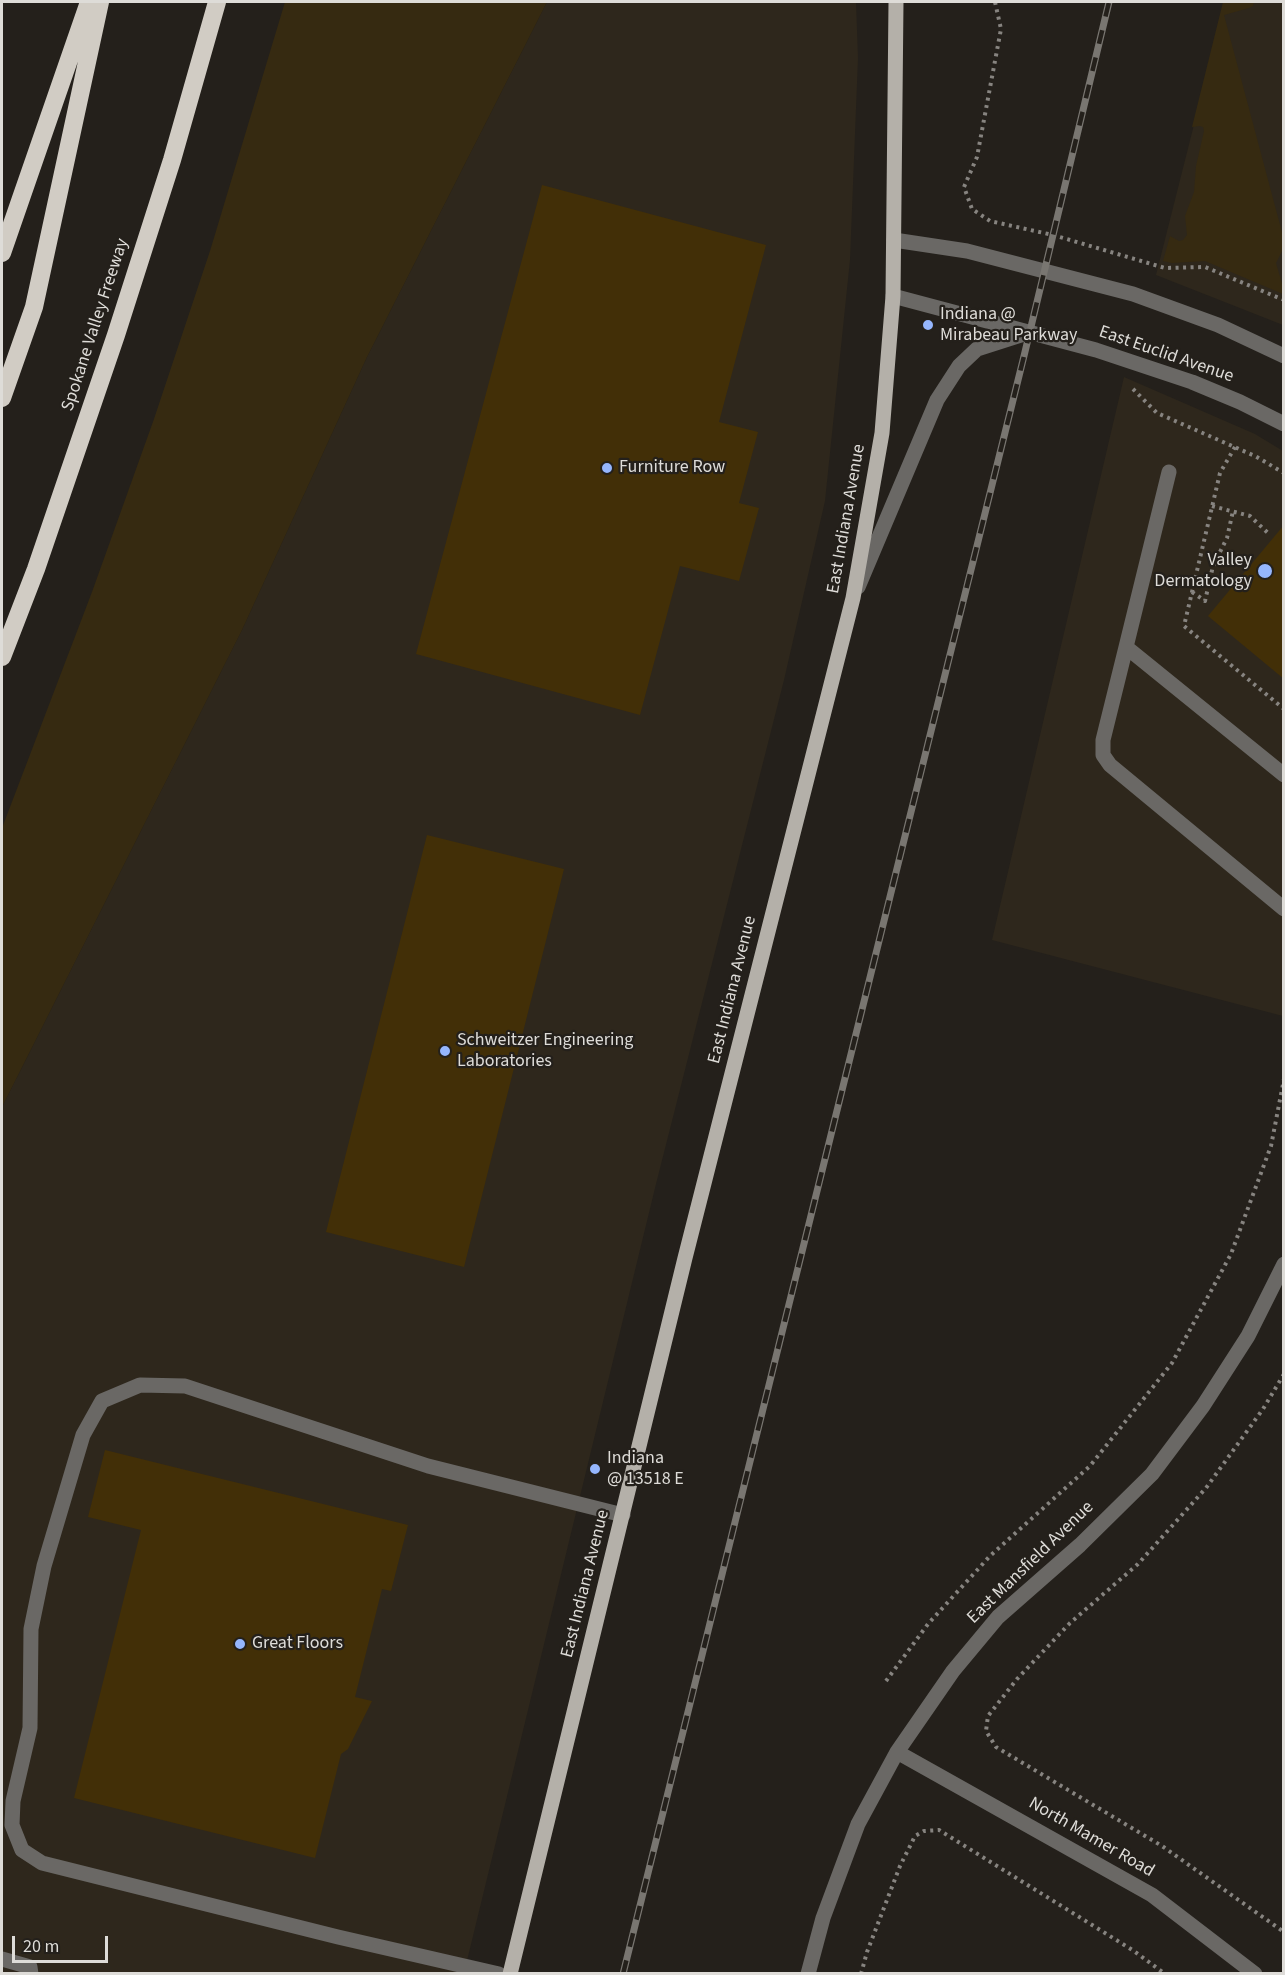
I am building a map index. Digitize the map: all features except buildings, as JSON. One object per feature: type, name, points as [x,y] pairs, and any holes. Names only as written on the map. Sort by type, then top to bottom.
[{"type":"highway","points":[[2,254],[89,2]]},
{"type":"highway","points":[[2,398],[34,307],[100,2]]},
{"type":"highway","name":"Spokane Valley Freeway","points":[[2,657],[36,569],[116,335],[172,160],[218,2]]},
{"type":"main road","name":"East Indiana Avenue","points":[[510,1974],[685,1258],[853,598],[882,433],[893,296],[896,2]]},
{"type":"street","points":[[894,240],[967,250],[1133,294],[1218,325],[1284,356]]},
{"type":"street","name":"East Euclid Avenue","points":[[893,296],[1096,350],[1192,382],[1284,424]]},
{"type":"street","points":[[853,598],[937,400],[958,366],[978,349],[1030,332]]},
{"type":"street","points":[[1169,472],[1103,740],[1103,755],[1110,765],[1284,909]]},
{"type":"street","points":[[1126,647],[1284,775]]},
{"type":"street","name":"East Mansfield Avenue","points":[[808,1974],[823,1918],[858,1824],[897,1752],[953,1671],[998,1617],[1080,1545],[1152,1474],[1203,1406],[1248,1336],[1284,1264]]},
{"type":"street","points":[[499,1974],[338,1937],[42,1863],[22,1850],[12,1826],[13,1801],[30,1728],[31,1629],[44,1566],[83,1435],[102,1401],[140,1385],[185,1386],[428,1466],[623,1515]]},
{"type":"street","name":"North Mamer Road","points":[[897,1752],[1152,1895],[1255,1974]]},
{"type":"street","points":[[2,1959],[30,1967],[31,1974]]},
{"type":"path","points":[[995,2],[1001,29],[977,157],[964,188],[972,209],[990,221],[1053,235],[1165,268],[1205,267],[1284,300]]},
{"type":"path","points":[[1127,384],[1157,413],[1255,456],[1284,473]]},
{"type":"path","points":[[1235,447],[1220,473],[1184,626],[1284,709]]},
{"type":"path","points":[[1212,506],[1250,516],[1269,534]]},
{"type":"path","points":[[1192,591],[1205,601],[1213,566],[1227,538],[1233,511]]},
{"type":"path","points":[[886,1681],[928,1624],[990,1556],[1089,1466],[1172,1363],[1231,1254],[1271,1146],[1284,1079]]},
{"type":"path","points":[[1284,1374],[1263,1409],[1206,1488],[1138,1564],[1070,1623],[1017,1679],[988,1716],[986,1731],[996,1747],[1162,1846],[1284,1932]]},
{"type":"path","points":[[861,1974],[867,1952],[900,1866],[915,1836],[924,1831],[939,1830],[1134,1951],[1165,1974]]},
{"type":"shaded area","points":[[285,2],[547,2],[367,357],[242,630],[2,1107],[2,828],[92,592],[154,419],[210,251]]},
{"type":"shaded area","points":[[547,2],[856,2],[858,58],[850,260],[825,501],[784,680],[656,1184],[464,1973],[2,1973],[2,1107],[242,630],[367,357]]},
{"type":"shaded area","points":[[1223,2],[1254,2],[1249,8],[1224,15],[1283,236],[1283,249],[1276,263],[1283,294],[1205,261],[1172,263],[1163,261],[1170,236],[1179,241],[1187,235],[1185,216],[1194,192],[1196,166],[1204,131],[1200,126],[1192,127]]},
{"type":"shaded area","points":[[1225,2],[1283,2],[1283,325],[1156,275]]},
{"type":"shaded area","points":[[1124,377],[1255,434],[1283,451],[1283,1016],[992,940]]},
{"type":"railway","points":[[623,1974],[1024,356],[1109,2]]},
{"type":"place","name":"Indiana @ Mirabeau Parkway","points":[[928,325]]},
{"type":"place","name":"Furniture Row","points":[[607,468]]},
{"type":"place","name":"Valley Dermatology","points":[[1265,571]]},
{"type":"place","name":"Schweitzer Engineering Laboratories","points":[[445,1051]]},
{"type":"place","name":"Indiana @ 13518 E","points":[[595,1469]]},
{"type":"place","name":"Great Floors","points":[[240,1644]]}]
